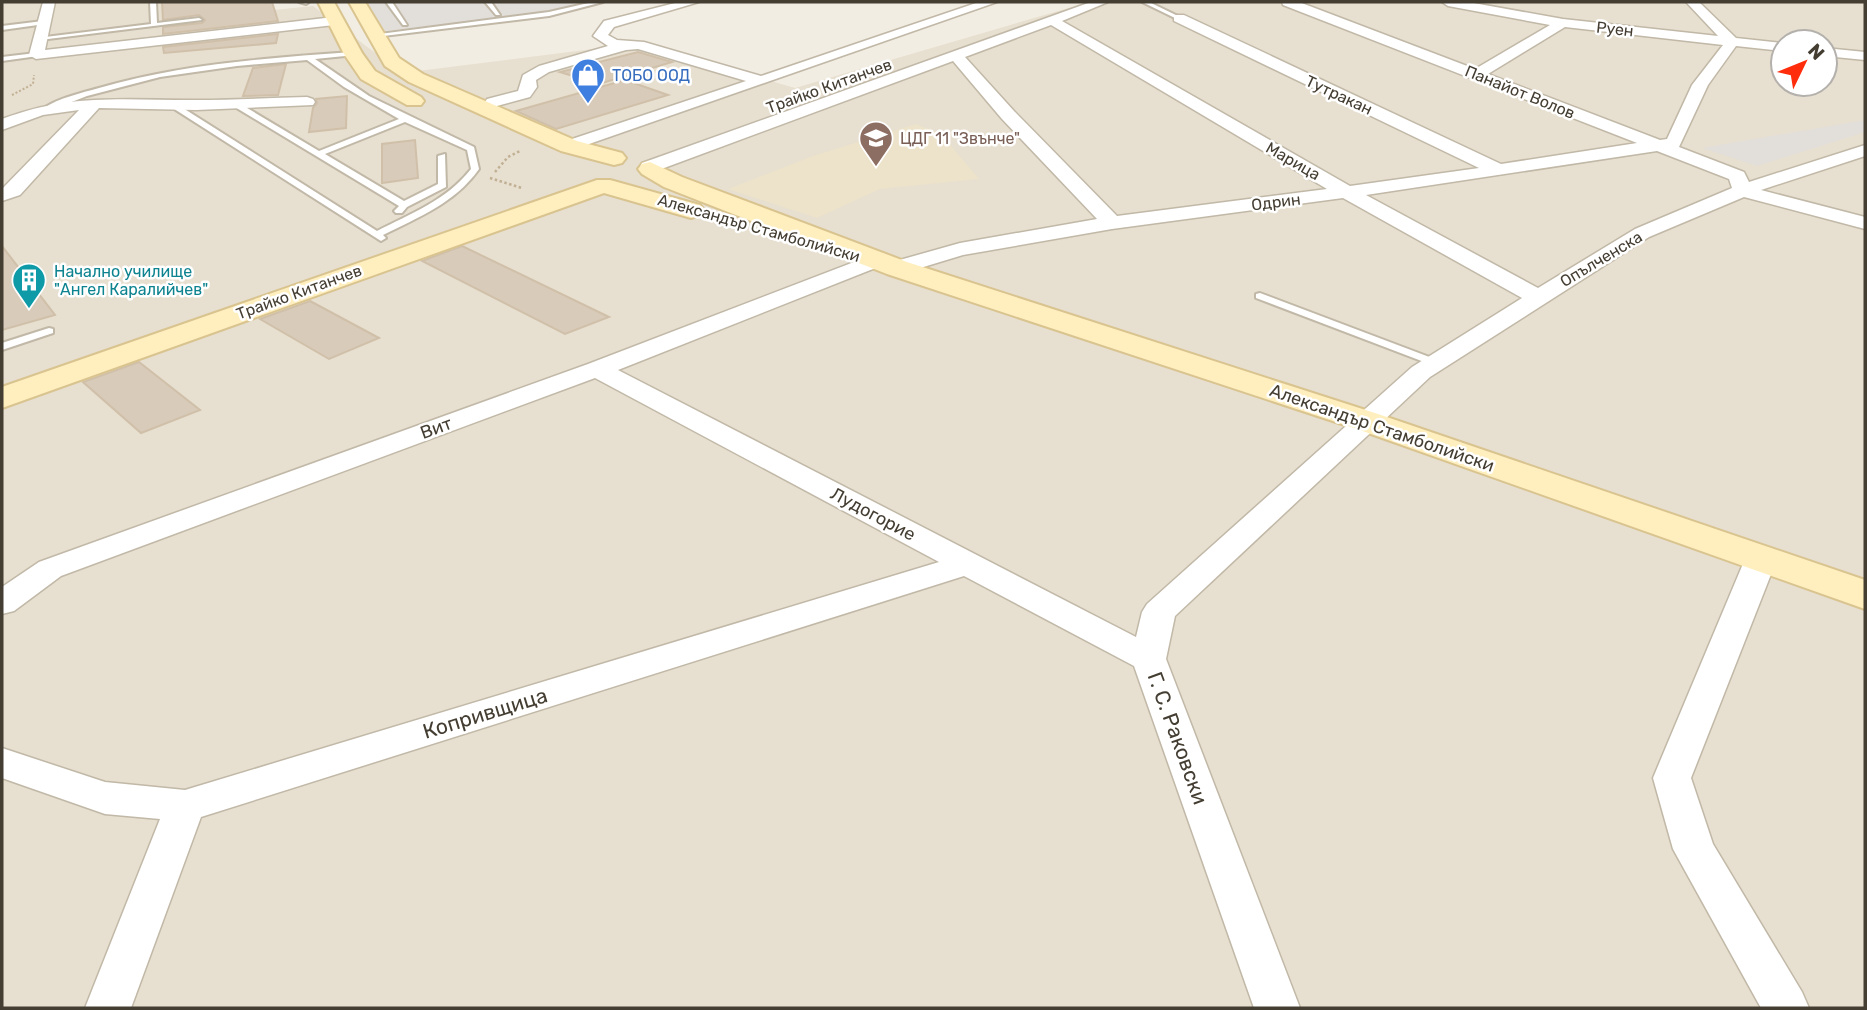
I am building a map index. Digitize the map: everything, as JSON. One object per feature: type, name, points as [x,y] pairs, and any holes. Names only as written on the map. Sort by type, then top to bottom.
[{"type":"main road","name":"Александър Стамболийски","points":[[326,2],[353,54],[368,75],[416,102],[527,147],[571,163],[614,158],[635,159],[646,163],[673,182],[886,264],[1366,421],[1865,595]]},
{"type":"main road","name":"Александър Стамболийски","points":[[357,2],[392,62],[416,78],[484,110],[571,163],[576,183],[604,187],[886,264]]},
{"type":"main road","name":"Трайко Китанчев","points":[[2,370],[379,237],[527,190],[571,163]]},
{"type":"main road","name":"Александър Стамболийски","points":[[604,187],[643,178],[646,163]]},
{"type":"main road","name":"Трайко Китанчев","points":[[2,398],[604,187]]},
{"type":"street","points":[[48,2],[36,55],[334,20]]},
{"type":"street","points":[[625,46],[600,36],[603,29],[609,24],[693,2]]},
{"type":"street","points":[[571,163],[759,80],[992,2]]},
{"type":"street","name":"Трайко Китанчев","points":[[646,163],[1102,2]]},
{"type":"street","name":"Панайот Волов","points":[[1288,2],[1737,176],[1743,191]]},
{"type":"street","name":"Руен","points":[[1448,2],[1563,23],[1769,45]]},
{"type":"street","points":[[1657,147],[1674,143],[1700,85],[1732,41],[1695,4],[1677,3]]},
{"type":"street","name":"Тутракан","points":[[1179,18],[1500,171]]},
{"type":"street","name":"Марица","points":[[1051,20],[1348,193],[1537,297]]},
{"type":"street","points":[[1476,75],[1563,23]]},
{"type":"street","points":[[887,36],[913,42]]},
{"type":"street","points":[[494,102],[524,94],[529,88],[528,78],[544,69],[625,46],[639,45],[759,80]]},
{"type":"street","name":"Трайко Китанчев","points":[[646,163],[923,52],[934,49],[955,54]]},
{"type":"street","points":[[1839,53],[1865,56]]},
{"type":"street","points":[[955,54],[1008,115],[1112,223]]},
{"type":"street","points":[[2,125],[48,108],[95,103],[172,106],[307,102]]},
{"type":"street","points":[[2,195],[13,191],[95,103]]},
{"type":"street","name":"Одрин","points":[[886,264],[960,248],[1112,223],[1348,193],[1657,147]]},
{"type":"street","name":"Опълченска","points":[[1366,421],[1421,372],[1642,233],[1743,191],[1865,150]]},
{"type":"street","points":[[1743,191],[1865,223]]},
{"type":"street","name":"Вит","points":[[2,604],[50,569],[886,264]]},
{"type":"street","name":"Лудогорие","points":[[597,369],[1149,659]]},
{"type":"street","name":"Г. С. Раковски","points":[[1277,1008],[1149,659],[1159,612],[1286,498],[1366,421]]},
{"type":"street","points":[[1761,559],[1672,778],[1694,849],[1786,1008]]},
{"type":"street","name":"Копривщица","points":[[2,763],[105,798],[185,806],[967,564]]},
{"type":"street","points":[[108,1008],[185,806]]},
{"type":"lane","points":[[153,2],[154,25]]},
{"type":"lane","points":[[389,2],[405,24]]},
{"type":"lane","points":[[488,2],[498,14]]},
{"type":"lane","points":[[375,35],[549,14],[600,2]]},
{"type":"lane","points":[[1145,2],[1179,18]]},
{"type":"lane","points":[[2,28],[42,31],[199,20]]},
{"type":"lane","points":[[48,108],[89,94],[177,73],[237,64],[353,54]]},
{"type":"lane","points":[[2,60],[36,55]]},
{"type":"lane","points":[[309,58],[326,72],[405,120],[471,149],[475,169],[452,193],[379,237]]},
{"type":"lane","points":[[233,104],[404,205]]},
{"type":"lane","points":[[172,106],[379,237]]},
{"type":"lane","points":[[318,154],[405,120]]},
{"type":"lane","points":[[379,237],[404,205],[443,185],[442,156]]},
{"type":"lane","points":[[1260,296],[1436,363]]},
{"type":"lane","points":[[2,346],[49,331]]},
{"type":"path","points":[[2,100],[33,84],[36,55]]},
{"type":"path","points":[[489,178],[508,157],[527,147]]},
{"type":"path","points":[[472,173],[527,190]]},
{"type":"shaded area","points":[[2,2],[162,2],[164,21],[313,6],[402,73],[640,43],[795,88],[1089,2],[1865,2],[1865,1008],[2,1008]]},
{"type":"shaded area","points":[[366,2],[588,2],[542,13],[385,31]]},
{"type":"shaded area","points":[[1865,120],[1865,132],[1757,166],[1702,148]]},
{"type":"shaded area","name":"ЦДГ 11 \"Звънче\"","points":[[916,124],[941,134],[979,179],[880,189],[817,218],[728,189],[813,156]]},
{"type":"building","points":[[162,2],[272,2],[278,21],[163,34],[163,27],[202,23],[205,20],[199,15],[163,20]]},
{"type":"building","points":[[278,34],[276,43],[164,53],[163,47]]},
{"type":"building","points":[[638,52],[672,62],[599,84],[560,72]]},
{"type":"building","points":[[286,64],[278,95],[243,96],[253,68]]},
{"type":"building","name":"ТОБО ООД","points":[[625,80],[668,95],[556,129],[516,111]]},
{"type":"building","points":[[347,96],[346,128],[309,132],[316,99]]},
{"type":"building","points":[[415,140],[418,178],[382,183],[382,144]]},
{"type":"building","points":[[2,246],[55,315],[2,330]]},
{"type":"building","points":[[462,246],[609,317],[565,334],[422,261]]},
{"type":"building","points":[[310,301],[379,338],[329,359],[260,319]]},
{"type":"building","points":[[139,362],[200,410],[141,433],[83,382]]},
{"type":"place","name":"ТОБО ООД","points":[[588,105]]},
{"type":"place","name":"ЦДГ 11 \"Звънче\"","points":[[876,168]]},
{"type":"place","name":"Начално училище \"Ангел Каралийчев\"","points":[[29,310]]}]
